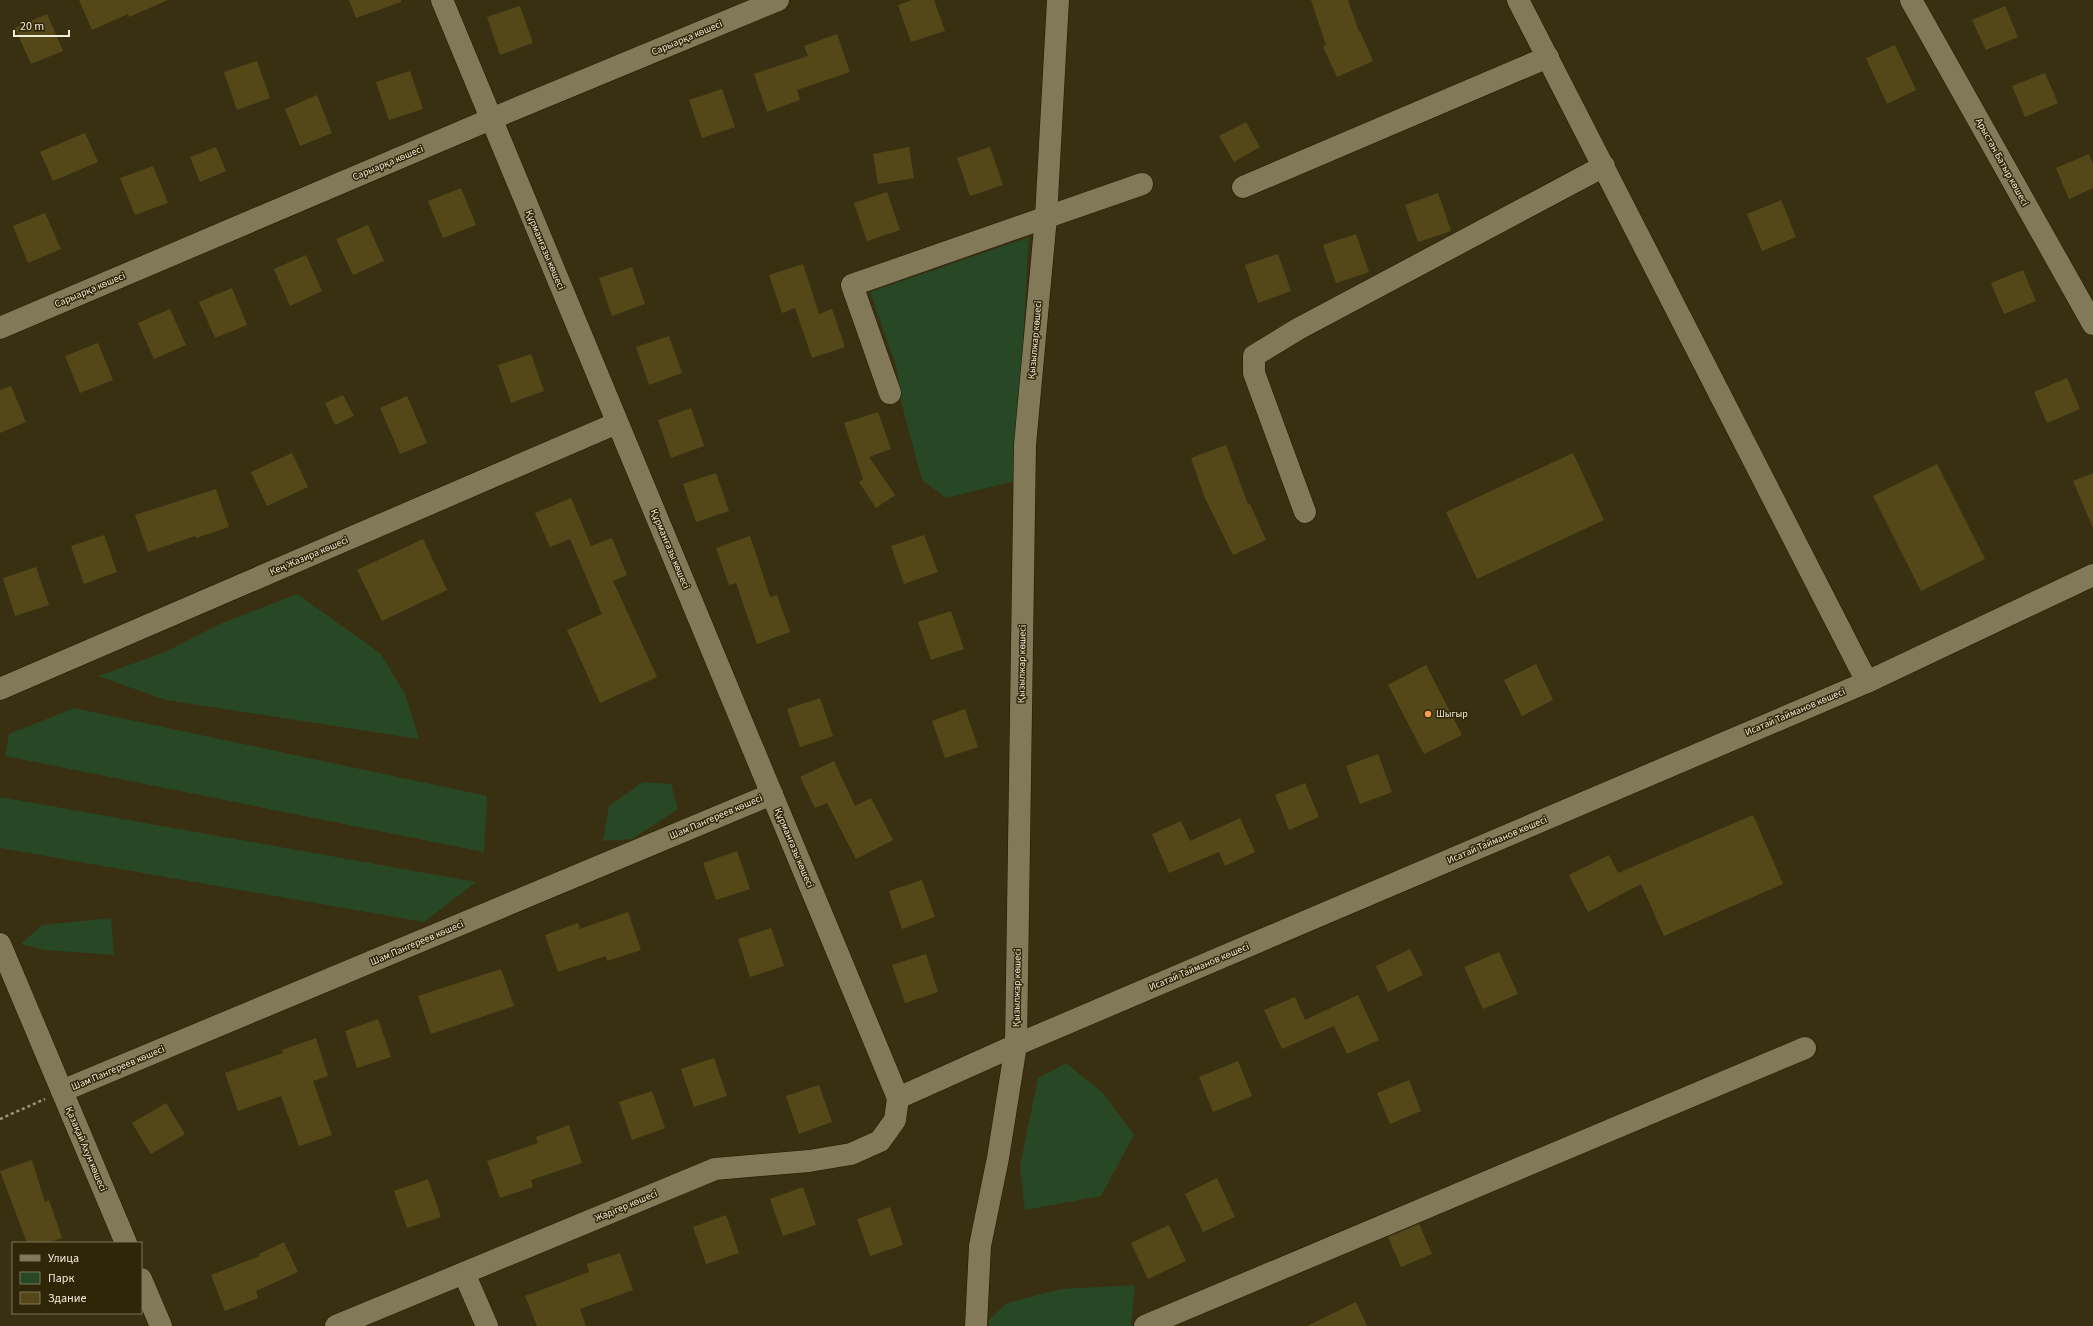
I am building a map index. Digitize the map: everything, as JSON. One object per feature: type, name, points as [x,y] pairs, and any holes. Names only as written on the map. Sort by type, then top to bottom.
[{"type":"street","name":"Құрманғазы көшесі","points":[[442,0],[898,1098]]},
{"type":"street","name":"Сарыарқа көшесі","points":[[0,328],[491,119],[778,0]]},
{"type":"street","name":"Қызылжар көшесі","points":[[976,1326],[980,1246],[998,1158],[1016,1045],[1025,445],[1046,217],[1058,0]]},
{"type":"street","points":[[1518,0],[1867,682]]},
{"type":"street","name":"Арыстан Батыр көшесі","points":[[1912,0],[2093,324]]},
{"type":"street","points":[[1243,187],[1548,57]]},
{"type":"street","points":[[1305,512],[1254,373],[1254,356],[1298,329],[1604,166]]},
{"type":"street","points":[[890,393],[852,285],[1142,184]]},
{"type":"street","name":"Кең Жазира көшесі","points":[[0,689],[617,423]]},
{"type":"street","name":"Исатай Тайманов көшесі","points":[[898,1098],[1016,1045],[1867,682],[2093,575]]},
{"type":"street","name":"Шам Пангереев көшесі","points":[[62,1091],[772,794]]},
{"type":"street","name":"Қазақай Ахун көшесі","points":[[0,944],[126,1242]]},
{"type":"street","points":[[1145,1326],[1328,1248],[1536,1163],[1805,1048]]},
{"type":"street","name":"Жәдігер көшесі","points":[[336,1326],[715,1169],[809,1161],[851,1154],[880,1141],[895,1120],[898,1098]]},
{"type":"street","points":[[464,1273],[487,1326]]},
{"type":"street","points":[[142,1281],[161,1326]]},
{"type":"path","points":[[0,1119],[62,1091]]},
{"type":"green space","points":[[1029,237],[1015,481],[946,498],[922,480],[902,405],[897,369],[870,292]]},
{"type":"green space","points":[[297,594],[380,653],[405,694],[419,739],[166,700],[98,676],[163,653],[222,623]]},
{"type":"green space","points":[[74,708],[487,796],[484,852],[5,756],[9,734]]},
{"type":"green space","points":[[643,782],[671,784],[678,809],[632,839],[603,841],[609,806]]},
{"type":"green space","points":[[0,797],[476,882],[424,922],[0,848]]},
{"type":"green space","points":[[111,918],[114,955],[45,950],[21,944],[42,925]]},
{"type":"green space","points":[[1066,1063],[1103,1093],[1134,1135],[1101,1196],[1025,1210],[1020,1166],[1038,1078]]},
{"type":"green space","points":[[1135,1285],[1131,1326],[989,1326],[989,1320],[1007,1303],[1061,1289]]},
{"type":"building","points":[[79,0],[168,0],[129,17],[128,14],[92,30]]},
{"type":"building","points":[[349,0],[401,0],[401,2],[356,18]]},
{"type":"building","points":[[912,0],[934,0],[945,31],[911,42],[898,5]]},
{"type":"building","points":[[1311,0],[1348,0],[1359,32],[1360,31],[1373,61],[1337,77],[1323,47],[1326,45]]},
{"type":"building","points":[[520,6],[533,43],[500,55],[487,17]]},
{"type":"building","points":[[2005,6],[2018,37],[1986,50],[1972,20]]},
{"type":"building","points":[[47,14],[63,51],[31,64],[15,28]]},
{"type":"building","points":[[837,34],[850,72],[797,90],[800,100],[767,112],[754,74],[808,56],[804,46]]},
{"type":"building","points":[[1895,45],[1916,90],[1887,104],[1866,58]]},
{"type":"building","points":[[257,61],[270,98],[237,110],[224,72]]},
{"type":"building","points":[[410,71],[423,109],[389,120],[376,82]]},
{"type":"building","points":[[2045,73],[2058,103],[2025,117],[2012,86]]},
{"type":"building","points":[[722,89],[735,127],[702,138],[689,100]]},
{"type":"building","points":[[317,95],[332,133],[300,146],[285,109]]},
{"type":"building","points":[[1246,122],[1260,147],[1234,162],[1219,136]]},
{"type":"building","points":[[85,133],[98,162],[53,181],[40,152]]},
{"type":"building","points":[[216,147],[226,171],[200,182],[190,157]]},
{"type":"building","points":[[909,147],[914,178],[878,184],[873,154]]},
{"type":"building","points":[[990,147],[1003,185],[970,196],[957,158]]},
{"type":"building","points":[[2089,154],[2093,164],[2093,188],[2069,199],[2056,168]]},
{"type":"building","points":[[153,166],[168,203],[135,215],[120,178]]},
{"type":"building","points":[[461,188],[476,225],[443,238],[428,201]]},
{"type":"building","points":[[887,192],[900,230],[867,241],[854,203]]},
{"type":"building","points":[[1438,193],[1451,231],[1418,242],[1405,205]]},
{"type":"building","points":[[1781,200],[1796,237],[1762,251],[1747,214]]},
{"type":"building","points":[[45,213],[61,249],[28,263],[13,226]]},
{"type":"building","points":[[368,225],[384,261],[353,275],[336,239]]},
{"type":"building","points":[[1356,234],[1369,272],[1336,283],[1323,245]]},
{"type":"building","points":[[1278,254],[1291,291],[1258,303],[1245,265]]},
{"type":"building","points":[[306,255],[322,291],[290,306],[274,269]]},
{"type":"building","points":[[803,264],[819,314],[832,309],[845,347],[812,358],[795,308],[782,313],[769,275]]},
{"type":"building","points":[[632,267],[645,304],[612,316],[599,278]]},
{"type":"building","points":[[2023,270],[2036,301],[2004,314],[1991,283]]},
{"type":"building","points":[[232,288],[247,325],[215,338],[199,302]]},
{"type":"building","points":[[170,309],[186,345],[154,359],[138,323]]},
{"type":"building","points":[[669,336],[682,373],[649,385],[636,347]]},
{"type":"building","points":[[98,343],[113,380],[80,393],[65,356]]},
{"type":"building","points":[[531,354],[544,391],[511,403],[498,365]]},
{"type":"building","points":[[2067,378],[2080,409],[2047,423],[2034,392]]},
{"type":"building","points":[[11,386],[26,422],[0,433],[0,390]]},
{"type":"building","points":[[343,395],[354,416],[335,425],[325,403]]},
{"type":"building","points":[[407,396],[427,443],[400,454],[380,408]]},
{"type":"building","points":[[691,408],[704,446],[671,458],[658,420]]},
{"type":"building","points":[[878,412],[891,449],[869,457],[895,495],[876,508],[859,482],[863,479],[844,423]]},
{"type":"building","points":[[1226,445],[1248,504],[1250,504],[1266,540],[1233,555],[1205,498],[1191,458]]},
{"type":"building","points":[[292,453],[308,487],[267,506],[251,472]]},
{"type":"building","points":[[1573,453],[1604,520],[1477,579],[1446,512]]},
{"type":"building","points":[[1937,464],[1985,559],[1921,591],[1873,496]]},
{"type":"building","points":[[716,473],[729,511],[696,522],[683,484]]},
{"type":"building","points":[[2093,473],[2093,528],[2073,481]]},
{"type":"building","points":[[216,489],[229,527],[196,538],[195,536],[148,552],[135,515]]},
{"type":"building","points":[[571,498],[591,546],[612,538],[627,575],[613,581],[657,677],[600,703],[567,630],[602,614],[570,539],[550,547],[535,513]]},
{"type":"building","points":[[104,535],[117,572],[84,584],[71,546]]},
{"type":"building","points":[[924,535],[938,572],[904,584],[891,546]]},
{"type":"building","points":[[750,536],[770,597],[777,595],[790,632],[757,644],[736,583],[729,585],[716,548]]},
{"type":"building","points":[[423,539],[447,590],[382,621],[357,570]]},
{"type":"building","points":[[36,567],[49,605],[15,616],[3,578]]},
{"type":"building","points":[[951,611],[964,649],[931,660],[918,622]]},
{"type":"building","points":[[1536,664],[1553,700],[1522,716],[1504,680]]},
{"type":"building","points":[[1426,665],[1462,735],[1424,754],[1388,685]]},
{"type":"building","points":[[820,698],[833,736],[800,747],[787,709]]},
{"type":"building","points":[[965,709],[978,747],[945,758],[932,721]]},
{"type":"building","points":[[1378,754],[1392,792],[1360,804],[1346,766]]},
{"type":"building","points":[[834,761],[855,806],[871,798],[893,840],[856,859],[827,803],[815,808],[800,777]]},
{"type":"building","points":[[1305,783],[1319,817],[1289,830],[1275,795]]},
{"type":"building","points":[[1753,815],[1783,884],[1664,936],[1641,884],[1588,912],[1569,875],[1609,855],[1618,873]]},
{"type":"building","points":[[1240,818],[1255,852],[1225,866],[1219,852],[1169,873],[1152,834],[1181,821],[1190,841]]},
{"type":"building","points":[[737,851],[750,889],[716,900],[703,863]]},
{"type":"building","points":[[922,880],[935,917],[902,929],[889,891]]},
{"type":"building","points":[[628,912],[641,950],[607,961],[606,956],[558,972],[545,935],[578,923],[580,929]]},
{"type":"building","points":[[771,928],[784,966],[750,977],[738,939]]},
{"type":"building","points":[[1410,949],[1423,975],[1388,992],[1376,966]]},
{"type":"building","points":[[1499,952],[1518,994],[1483,1009],[1464,967]]},
{"type":"building","points":[[926,954],[938,992],[905,1003],[892,965]]},
{"type":"building","points":[[501,969],[514,1006],[431,1034],[418,996]]},
{"type":"building","points":[[1358,995],[1379,1040],[1347,1054],[1334,1026],[1282,1049],[1264,1010],[1295,997],[1305,1020]]},
{"type":"building","points":[[378,1019],[391,1057],[357,1068],[345,1031]]},
{"type":"building","points":[[316,1038],[328,1076],[313,1081],[332,1135],[299,1146],[281,1096],[238,1111],[225,1073],[283,1053],[282,1050]]},
{"type":"building","points":[[714,1058],[727,1096],[694,1107],[681,1069]]},
{"type":"building","points":[[1238,1061],[1252,1096],[1213,1112],[1199,1077]]},
{"type":"building","points":[[1409,1080],[1421,1111],[1390,1124],[1377,1093]]},
{"type":"building","points":[[819,1085],[832,1122],[799,1134],[786,1096]]},
{"type":"building","points":[[652,1091],[665,1128],[632,1140],[619,1102]]},
{"type":"building","points":[[166,1103],[185,1134],[151,1154],[132,1123]]},
{"type":"building","points":[[569,1125],[582,1163],[531,1180],[533,1187],[500,1198],[487,1161],[538,1143],[536,1137]]},
{"type":"building","points":[[32,1160],[45,1202],[49,1200],[62,1238],[50,1242],[27,1242],[0,1171]]},
{"type":"building","points":[[1217,1178],[1235,1217],[1203,1232],[1185,1194]]},
{"type":"building","points":[[428,1179],[441,1217],[407,1228],[394,1191]]},
{"type":"building","points":[[803,1187],[816,1225],[783,1236],[770,1199]]},
{"type":"building","points":[[890,1207],[903,1245],[870,1256],[857,1219]]},
{"type":"building","points":[[726,1215],[739,1253],[706,1264],[693,1227]]},
{"type":"building","points":[[1419,1224],[1432,1254],[1401,1267],[1388,1237]]},
{"type":"building","points":[[1169,1225],[1186,1261],[1148,1279],[1131,1243]]},
{"type":"building","points":[[284,1242],[298,1272],[256,1291],[258,1298],[225,1311],[211,1275],[260,1256],[259,1254]]},
{"type":"building","points":[[620,1253],[633,1290],[580,1309],[586,1326],[537,1326],[525,1296],[589,1272],[587,1264]]},
{"type":"building","points":[[1356,1302],[1367,1326],[1307,1326]]},
{"type":"place","name":"Шыгыр","points":[[1428,714]]}]
